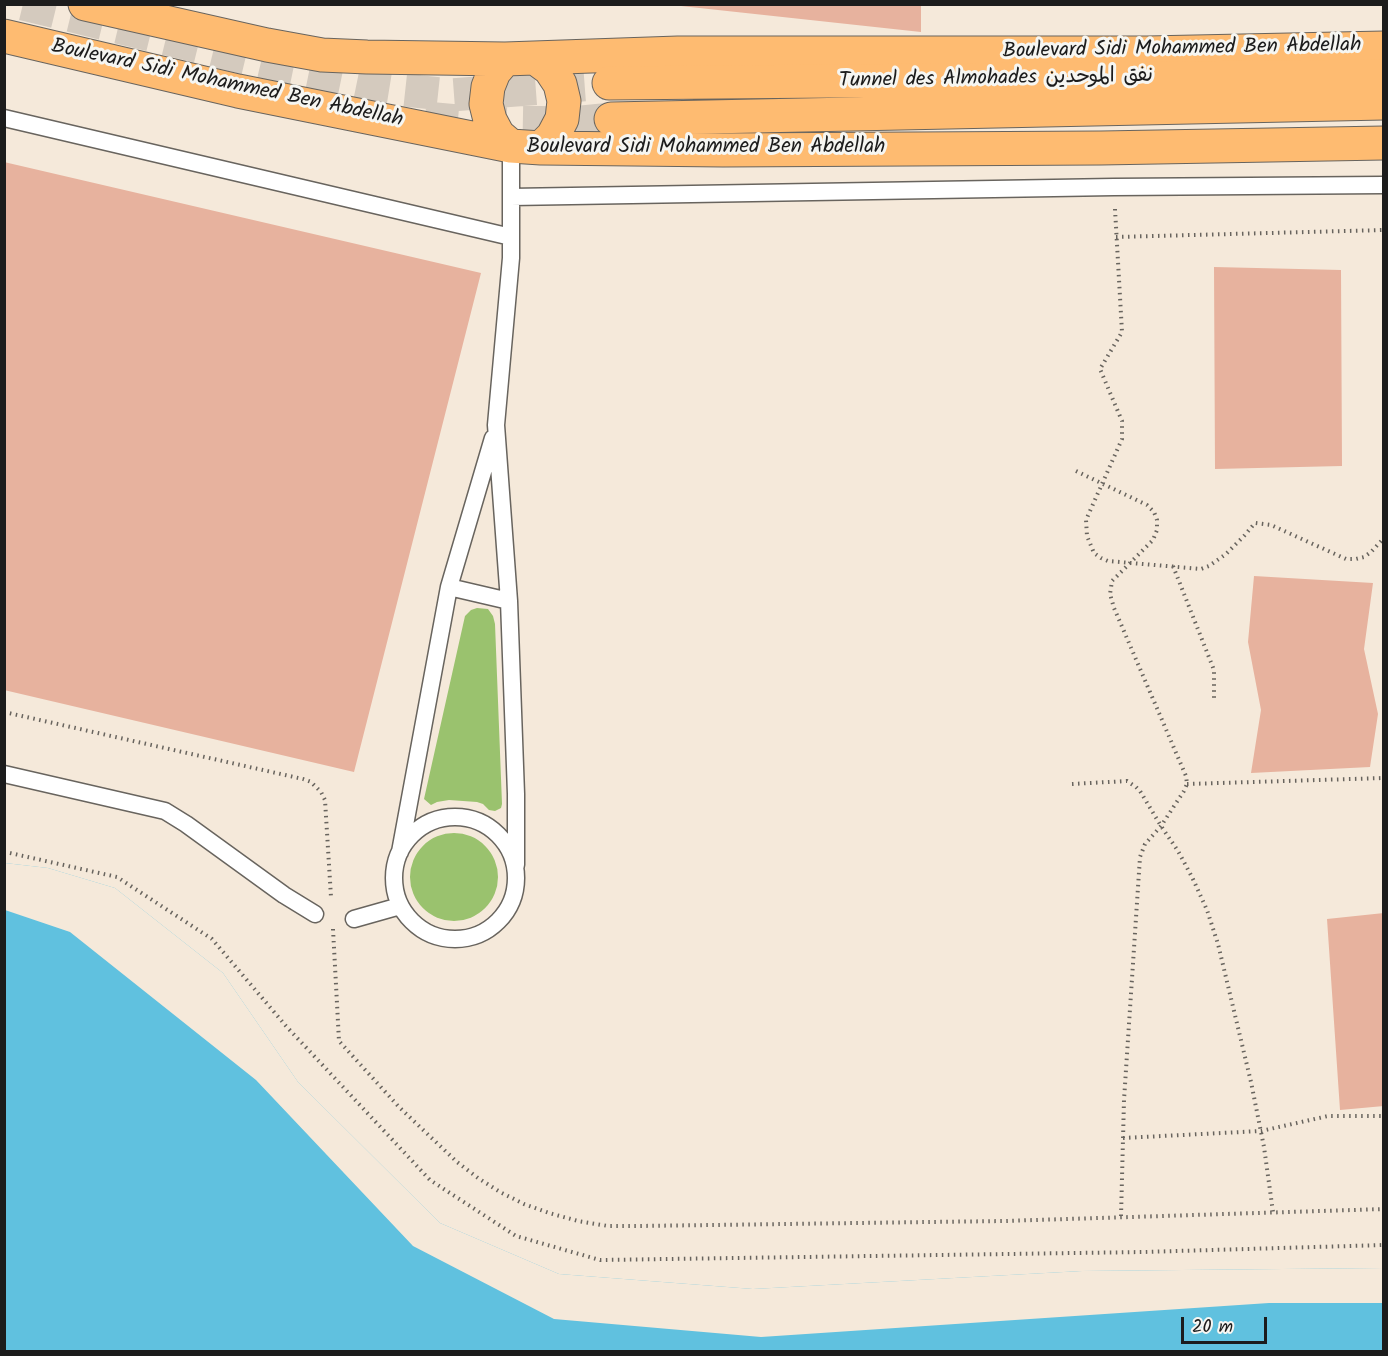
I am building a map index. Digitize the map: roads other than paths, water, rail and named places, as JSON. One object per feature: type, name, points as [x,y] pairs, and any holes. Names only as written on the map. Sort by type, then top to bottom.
[{"type":"main road","name":"Boulevard Sidi Mohammed Ben Abdellah","points":[[85,4],[267,45],[322,54],[367,57],[520,58],[678,53],[1148,53],[1383,48]]},
{"type":"main road","name":"Boulevard Sidi Mohammed Ben Abdellah","points":[[4,36],[238,91],[526,147],[723,150],[1089,148],[1383,143]]},
{"type":"main road","points":[[520,58],[550,69],[560,84],[564,102],[562,119],[554,136],[526,147],[498,135],[490,120],[486,104],[488,87],[494,72],[520,58]]},
{"type":"main road","name":"Tunnel des Almohades نفق الموحدين","points":[[609,83],[1383,76]]},
{"type":"main road","name":"Tunnel des Almohades نفق الموحدين","points":[[611,119],[1383,104]]},
{"type":"lane","points":[[4,118],[511,237]]},
{"type":"lane","points":[[516,865],[511,850],[502,837],[489,826],[475,819],[459,816],[443,817],[415,832],[404,844],[397,859],[394,874],[395,891],[400,906],[421,930],[452,939],[468,938],[483,933],[507,912],[514,897],[517,882],[509,601],[496,425],[510,270],[511,197],[526,147]]},
{"type":"lane","points":[[511,197],[1383,185]]},
{"type":"lane","points":[[400,852],[449,587],[496,425]]},
{"type":"lane","points":[[449,587],[509,601]]},
{"type":"lane","points":[[4,774],[165,811],[284,895],[315,914]]},
{"type":"lane","points":[[354,919],[400,906]]},
{"type":"water","points":[[5,863],[48,868],[115,888],[223,973],[298,1082],[440,1223],[559,1274],[753,1289],[1082,1271],[1383,1268],[1383,1351],[5,1352]]},
{"type":"tunnel","points":[[23,4],[278,66],[404,90],[450,95],[609,83]]},
{"type":"tunnel","points":[[425,118],[458,121],[571,123],[611,119]]}]
